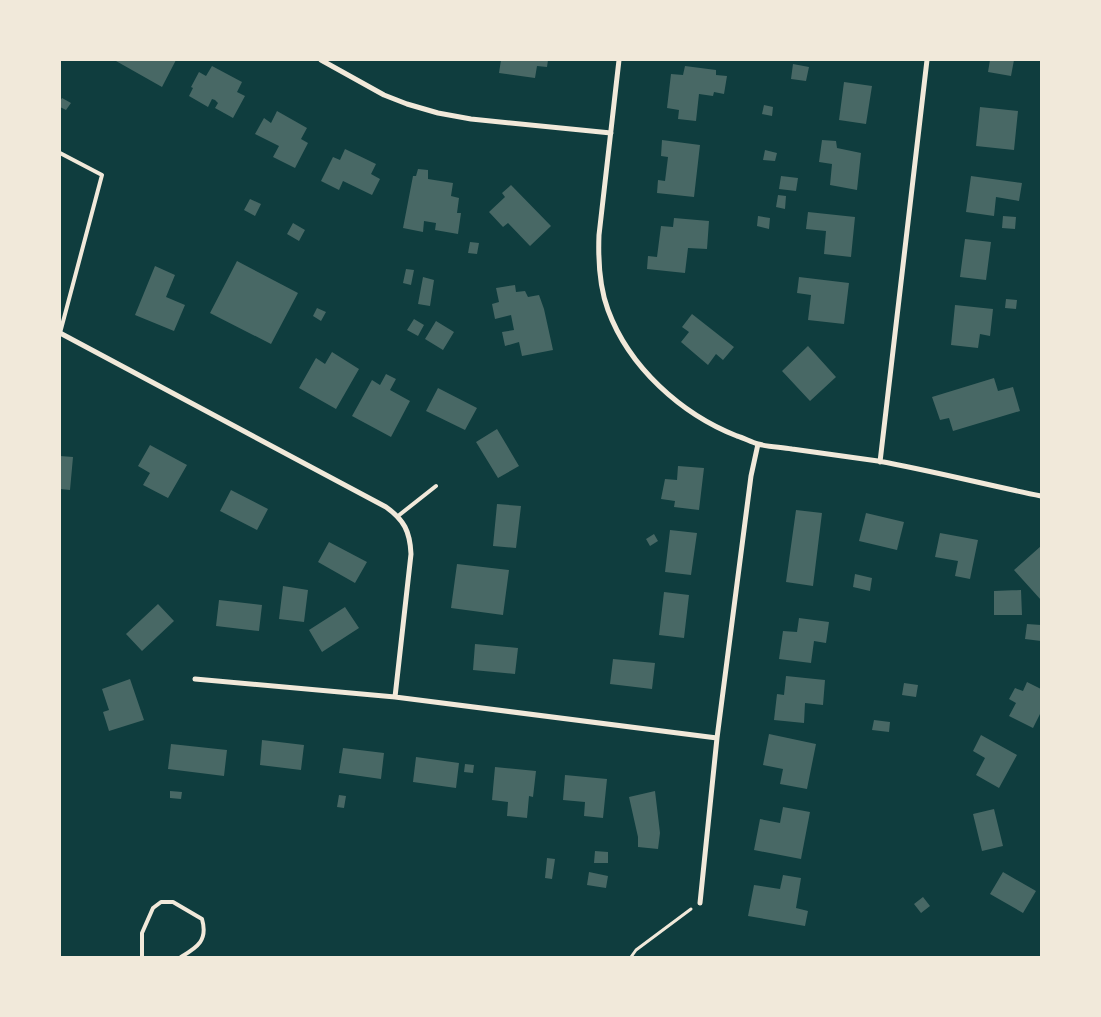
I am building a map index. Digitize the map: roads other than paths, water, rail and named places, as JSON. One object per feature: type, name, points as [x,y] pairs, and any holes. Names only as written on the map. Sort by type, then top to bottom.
[{"type":"street","points":[[321,60],[384,94],[438,113],[471,119],[610,133]]},
{"type":"street","points":[[619,60],[598,258],[600,276],[608,309],[628,348],[644,369],[681,404],[723,430],[758,444],[880,462],[1041,496]]},
{"type":"street","points":[[880,462],[928,60]]},
{"type":"street","points":[[60,333],[386,507],[398,516],[405,526],[410,542],[411,554],[395,697]]},
{"type":"street","points":[[700,903],[717,738],[751,476],[758,444]]},
{"type":"street","points":[[195,679],[395,697],[717,738]]},
{"type":"lane","points":[[60,153],[102,175],[60,333]]},
{"type":"lane","points":[[398,516],[436,486]]},
{"type":"lane","points":[[142,957],[142,933],[153,908],[161,902],[174,902],[202,919],[204,928],[202,940],[197,948],[181,957]]}]
